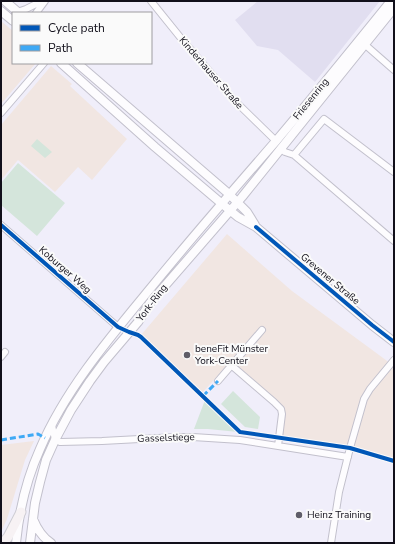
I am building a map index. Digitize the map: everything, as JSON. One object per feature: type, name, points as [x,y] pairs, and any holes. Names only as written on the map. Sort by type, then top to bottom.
[{"type":"main road","points":[[5,1],[18,12]]},
{"type":"main road","name":"Friesenring","points":[[237,202],[281,149],[391,1]]},
{"type":"main road","name":"Friesenring","points":[[229,194],[362,42],[394,8]]},
{"type":"main road","points":[[1,11],[12,20]]},
{"type":"main road","name":"Grevener Straße","points":[[63,64],[144,137],[221,203],[238,217],[256,226],[394,342]]},
{"type":"main road","name":"Grevener Straße","points":[[78,64],[229,194],[247,212],[256,226]]},
{"type":"main road","name":"York-Ring","points":[[16,543],[21,512],[31,472],[39,450],[68,397],[118,327],[229,194]]},
{"type":"main road","name":"York-Ring","points":[[30,543],[37,492],[41,476],[55,440],[71,410],[96,373],[138,322],[150,303],[237,202]]},
{"type":"main road","points":[[3,543],[8,537],[21,512]]},
{"type":"main road","points":[[33,519],[40,533],[51,543]]},
{"type":"street","points":[[18,12],[43,1]]},
{"type":"street","points":[[37,12],[43,1]]},
{"type":"street","name":"Kinderhauser Straße","points":[[151,1],[226,92],[276,141]]},
{"type":"street","points":[[362,42],[394,70]]},
{"type":"street","points":[[1,113],[43,64]]},
{"type":"street","points":[[294,156],[324,119],[394,172]]},
{"type":"street","points":[[281,149],[294,156],[394,241]]},
{"type":"street","name":"Koburger Weg","points":[[1,225],[118,327]]},
{"type":"street","points":[[218,381],[262,330]]},
{"type":"street","points":[[331,543],[338,500],[364,399],[370,389],[394,360]]},
{"type":"street","points":[[232,365],[281,409],[282,419],[278,446]]},
{"type":"street","points":[[52,425],[55,440]]},
{"type":"street","name":"Gasselstiege","points":[[55,440],[65,443],[193,437],[240,440],[348,457]]},
{"type":"shaded area","points":[[258,1],[380,1],[315,82],[278,50],[257,46],[235,20]]},
{"type":"shaded area","points":[[1,21],[12,30],[12,64],[35,64],[1,104]]},
{"type":"shaded area","points":[[51,66],[72,84],[70,86],[127,139],[92,180],[78,167],[55,192],[18,160],[1,180],[1,125]]},
{"type":"shaded area","points":[[227,234],[292,291],[394,366],[394,458],[357,447],[282,436],[284,409],[231,361],[202,393],[141,335]]},
{"type":"shaded area","points":[[34,441],[25,460],[7,519],[1,532],[1,445]]},
{"type":"green space","points":[[37,139],[52,152],[45,158],[31,146]]},
{"type":"green space","points":[[18,163],[65,203],[37,236],[1,205],[1,183]]},
{"type":"green space","points":[[233,391],[260,417],[258,429],[245,427],[221,404]]},
{"type":"green space","points":[[205,400],[238,432],[194,429]]},
{"type":"marked path","points":[[203,396],[218,381]]},
{"type":"marked path","points":[[1,440],[38,434],[45,438]]},
{"type":"cycle path","points":[[1,225],[118,327],[141,337],[240,432]]},
{"type":"cycle path","points":[[256,227],[394,342]]},
{"type":"cycle path","points":[[240,432],[350,448],[394,461]]},
{"type":"place","name":"beneFit Münster York-Center","points":[[187,355]]},
{"type":"place","name":"Heinz Training","points":[[299,515]]}]
